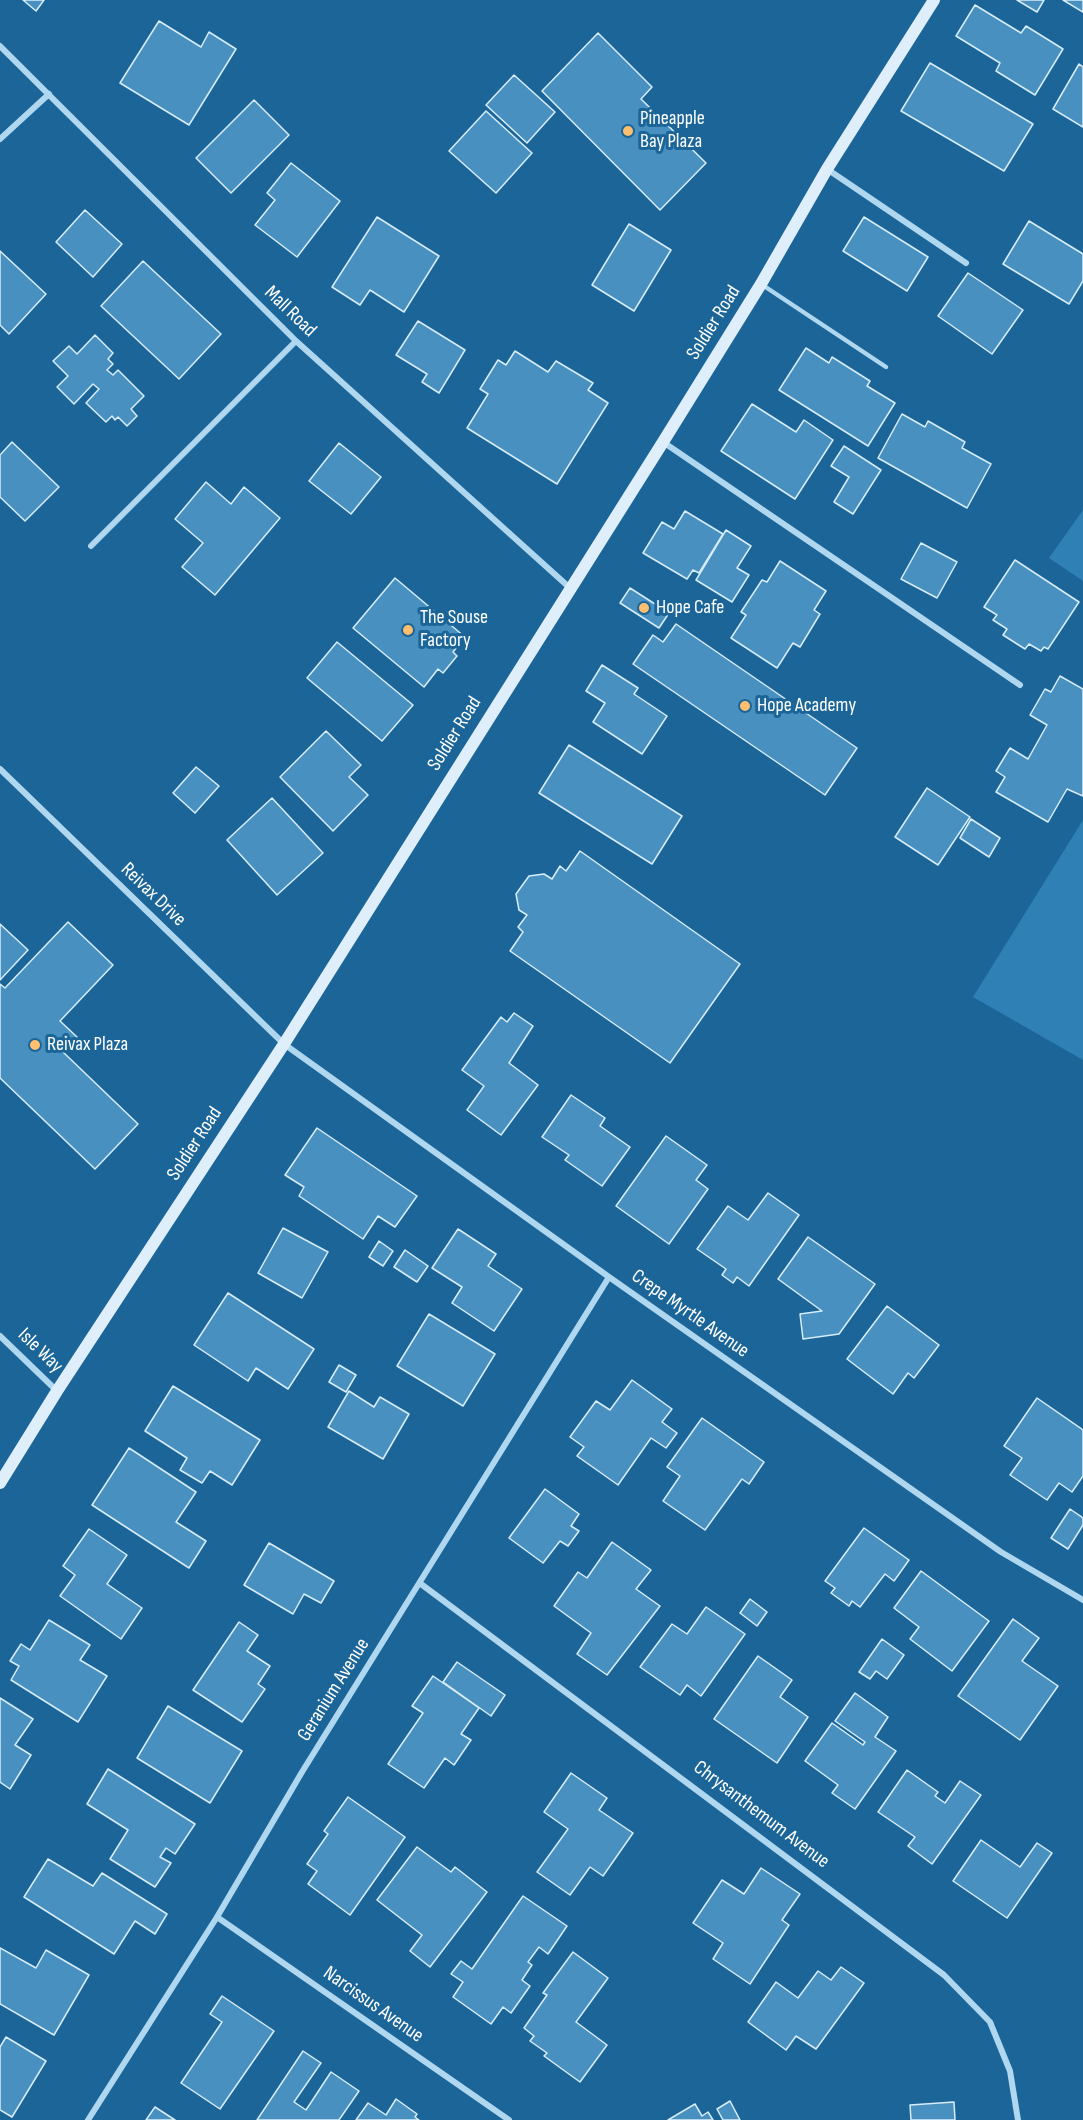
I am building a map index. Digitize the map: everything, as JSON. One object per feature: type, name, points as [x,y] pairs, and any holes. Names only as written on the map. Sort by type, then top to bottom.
[{"type":"main road","name":"Soldier Road","points":[[0,1483],[57,1391],[284,1044],[663,442],[761,284],[827,169],[934,0]]},
{"type":"street","name":"Mall Road","points":[[0,46],[296,341],[570,588]]},
{"type":"street","points":[[0,139],[49,94]]},
{"type":"street","points":[[827,169],[966,263]]},
{"type":"street","points":[[91,546],[296,341]]},
{"type":"street","points":[[663,442],[1020,685]]},
{"type":"street","name":"Reivax Drive","points":[[0,769],[284,1044]]},
{"type":"street","name":"Crepe Myrtle Avenue","points":[[284,1044],[609,1277],[1001,1552],[1083,1600]]},
{"type":"street","name":"Geranium Avenue","points":[[88,2120],[217,1917],[302,1772],[421,1584],[609,1277]]},
{"type":"street","name":"Isle Way","points":[[0,1336],[57,1391]]},
{"type":"street","name":"Chrysanthemum Avenue","points":[[421,1584],[944,1975],[990,2022],[1010,2071],[1018,2120]]},
{"type":"street","name":"Narcissus Avenue","points":[[217,1917],[509,2120]]},
{"type":"lane","points":[[761,284],[886,367]]},
{"type":"shaded area","points":[[1083,510],[1083,581],[1049,558]]},
{"type":"shaded area","points":[[1083,820],[1083,1060],[973,997]]},
{"type":"building","points":[[23,0],[44,0],[36,11]]},
{"type":"building","points":[[1017,0],[1044,0],[1037,12]]},
{"type":"building","points":[[1063,0],[1083,0],[1083,12]]},
{"type":"building","points":[[975,5],[1021,33],[1026,26],[1063,49],[1035,95],[996,71],[1000,63],[956,36]]},
{"type":"building","points":[[159,21],[201,47],[209,32],[236,49],[189,125],[120,83]]},
{"type":"building","name":"Pineapple Bay Plaza","points":[[598,33],[652,87],[641,99],[706,163],[660,210],[542,91]]},
{"type":"building","points":[[930,63],[1033,124],[1004,171],[901,111]]},
{"type":"building","points":[[1079,64],[1083,67],[1083,127],[1053,109]]},
{"type":"building","points":[[514,75],[555,112],[527,143],[486,105]]},
{"type":"building","points":[[254,100],[289,135],[231,193],[196,158]]},
{"type":"building","points":[[486,111],[532,153],[496,193],[449,151]]},
{"type":"building","points":[[291,163],[340,201],[297,257],[255,225],[275,200],[267,193]]},
{"type":"building","points":[[85,210],[122,244],[93,277],[56,242]]},
{"type":"building","points":[[377,217],[439,256],[404,312],[370,290],[360,305],[332,287]]},
{"type":"building","points":[[864,217],[928,257],[907,291],[843,251]]},
{"type":"building","points":[[1029,221],[1083,254],[1083,281],[1069,304],[1003,264]]},
{"type":"building","points":[[629,224],[671,250],[634,311],[592,285]]},
{"type":"building","points":[[0,251],[46,294],[9,334],[0,325]]},
{"type":"building","points":[[143,261],[221,334],[179,379],[101,306]]},
{"type":"building","points":[[968,273],[1023,310],[992,354],[938,316]]},
{"type":"building","points":[[418,321],[465,350],[439,393],[422,382],[427,374],[396,355]]},
{"type":"building","points":[[95,335],[113,353],[108,359],[113,364],[107,370],[113,375],[118,370],[144,396],[131,409],[137,416],[127,426],[118,417],[115,420],[112,416],[106,422],[86,403],[99,389],[93,384],[74,404],[57,387],[68,376],[53,361],[69,346],[77,354]]},
{"type":"building","points":[[806,348],[829,363],[832,357],[870,381],[867,386],[895,403],[868,446],[779,390]]},
{"type":"building","points":[[515,351],[548,372],[556,361],[593,383],[588,390],[608,403],[557,484],[467,428],[488,394],[480,389],[498,360],[506,365]]},
{"type":"building","points":[[752,404],[796,432],[804,420],[833,440],[795,499],[721,451]]},
{"type":"building","points":[[902,414],[925,427],[928,421],[965,442],[962,448],[991,464],[967,508],[878,458]]},
{"type":"building","points":[[12,442],[59,487],[25,521],[0,497],[0,455]]},
{"type":"building","points":[[339,443],[381,477],[351,514],[309,481]]},
{"type":"building","points":[[844,446],[881,470],[853,514],[834,502],[849,477],[831,466]]},
{"type":"building","points":[[206,482],[231,504],[244,487],[280,518],[215,595],[182,567],[203,543],[175,519]]},
{"type":"building","points":[[685,511],[723,534],[699,573],[693,570],[687,579],[643,553],[662,522],[674,529]]},
{"type":"building","points":[[726,530],[751,546],[737,568],[749,575],[732,602],[696,580]]},
{"type":"building","points":[[921,543],[957,562],[937,598],[901,579]]},
{"type":"building","points":[[1015,560],[1079,602],[1048,649],[1044,647],[1041,651],[1029,644],[1025,649],[1003,635],[1007,629],[993,620],[997,615],[984,607]]},
{"type":"building","points":[[780,561],[826,591],[814,610],[820,614],[800,647],[793,643],[777,668],[731,638],[746,615],[741,612],[762,580],[767,582]]},
{"type":"building","points":[[395,578],[465,637],[453,652],[457,656],[443,673],[438,669],[424,687],[353,628]]},
{"type":"building","name":"Hope Cafe","points":[[630,588],[669,613],[659,628],[620,603]]},
{"type":"building","name":"Hope Academy","points":[[676,624],[857,748],[825,795],[633,664],[653,635],[663,642]]},
{"type":"building","points":[[337,642],[413,705],[382,741],[307,678]]},
{"type":"building","points":[[602,665],[638,688],[634,694],[667,716],[642,754],[593,722],[605,703],[586,691]]},
{"type":"building","points":[[1060,676],[1083,689],[1083,796],[1067,789],[1048,822],[996,792],[1005,777],[996,771],[1010,748],[1028,759],[1047,725],[1030,715],[1045,689],[1051,692]]},
{"type":"building","points":[[326,731],[361,765],[349,777],[368,795],[333,831],[280,777]]},
{"type":"building","points":[[569,745],[682,816],[652,864],[539,793]]},
{"type":"building","points":[[196,767],[219,786],[195,813],[173,793]]},
{"type":"building","points":[[927,788],[970,817],[938,865],[895,837]]},
{"type":"building","points":[[272,798],[323,853],[277,895],[227,840]]},
{"type":"building","points":[[971,819],[1000,838],[989,857],[960,838]]},
{"type":"building","points":[[580,851],[740,964],[670,1063],[510,951],[523,932],[518,927],[527,915],[519,910],[516,894],[529,876],[544,874],[552,879],[560,866],[566,871]]},
{"type":"building","name":"Reivax Plaza","points":[[68,922],[113,965],[60,1021],[77,1037],[63,1052],[138,1124],[95,1169],[0,1078],[0,984],[5,988]]},
{"type":"building","points":[[0,924],[28,950],[0,980]]},
{"type":"building","points":[[514,1013],[533,1026],[509,1063],[538,1085],[501,1135],[467,1110],[484,1086],[462,1070],[501,1017],[507,1022]]},
{"type":"building","points":[[571,1095],[605,1118],[600,1126],[630,1147],[602,1186],[565,1160],[569,1155],[542,1137]]},
{"type":"building","points":[[317,1128],[417,1196],[395,1227],[378,1216],[363,1239],[299,1196],[304,1187],[285,1175]]},
{"type":"building","points":[[666,1136],[707,1165],[696,1180],[708,1189],[669,1244],[616,1206]]},
{"type":"building","points":[[768,1193],[799,1215],[749,1286],[737,1277],[733,1283],[722,1275],[726,1269],[697,1249],[728,1206],[748,1220]]},
{"type":"building","points":[[283,1228],[328,1252],[302,1298],[258,1273]]},
{"type":"building","points":[[458,1229],[496,1254],[488,1266],[522,1289],[494,1331],[452,1303],[462,1287],[432,1268]]},
{"type":"building","points":[[808,1237],[875,1284],[839,1334],[803,1339],[800,1314],[822,1311],[778,1279]]},
{"type":"building","points":[[379,1241],[393,1251],[383,1266],[369,1257]]},
{"type":"building","points":[[405,1250],[428,1266],[417,1282],[394,1267]]},
{"type":"building","points":[[228,1293],[314,1349],[288,1389],[256,1368],[248,1381],[194,1345]]},
{"type":"building","points":[[887,1306],[939,1345],[914,1378],[908,1373],[893,1394],[847,1359]]},
{"type":"building","points":[[429,1314],[495,1354],[463,1406],[397,1366]]},
{"type":"building","points":[[339,1365],[356,1375],[346,1392],[329,1382]]},
{"type":"building","points":[[632,1380],[672,1409],[662,1422],[677,1433],[666,1448],[651,1438],[618,1485],[577,1456],[584,1447],[570,1437],[596,1401],[610,1410]]},
{"type":"building","points":[[173,1386],[260,1440],[232,1485],[210,1471],[202,1483],[180,1470],[187,1458],[145,1431]]},
{"type":"building","points":[[349,1391],[374,1407],[380,1397],[409,1414],[383,1459],[328,1427]]},
{"type":"building","points":[[1037,1398],[1083,1430],[1083,1476],[1072,1492],[1059,1483],[1047,1500],[1010,1475],[1022,1458],[1004,1446]]},
{"type":"building","points":[[702,1418],[764,1462],[749,1484],[742,1479],[705,1530],[663,1501],[680,1476],[667,1467]]},
{"type":"building","points":[[129,1448],[196,1492],[176,1522],[206,1541],[189,1568],[92,1505]]},
{"type":"building","points":[[545,1489],[579,1514],[571,1526],[579,1531],[568,1546],[560,1541],[543,1563],[509,1538]]},
{"type":"building","points":[[1070,1509],[1083,1518],[1083,1525],[1068,1549],[1051,1538]]},
{"type":"building","points":[[864,1528],[909,1560],[894,1581],[885,1574],[860,1607],[852,1601],[849,1606],[831,1593],[835,1588],[825,1581]]},
{"type":"building","points":[[89,1529],[127,1555],[107,1584],[142,1608],[121,1639],[60,1596],[75,1575],[63,1566]]},
{"type":"building","points":[[612,1542],[651,1570],[636,1589],[660,1606],[607,1675],[577,1654],[591,1633],[554,1606],[578,1572],[587,1578]]},
{"type":"building","points":[[269,1543],[334,1581],[321,1603],[304,1594],[293,1614],[244,1585]]},
{"type":"building","points":[[921,1571],[989,1621],[952,1671],[910,1639],[919,1627],[894,1608]]},
{"type":"building","points":[[750,1599],[767,1612],[757,1626],[740,1613]]},
{"type":"building","points":[[706,1607],[745,1634],[701,1696],[687,1685],[680,1695],[640,1667],[672,1624],[687,1634]]},
{"type":"building","points":[[1013,1619],[1039,1638],[1022,1661],[1058,1686],[1020,1740],[958,1696]]},
{"type":"building","points":[[49,1620],[90,1645],[80,1660],[107,1676],[78,1722],[11,1680],[19,1666],[10,1661],[21,1644],[30,1650]]},
{"type":"building","points":[[239,1622],[258,1635],[247,1651],[270,1666],[258,1684],[265,1689],[242,1722],[193,1690]]},
{"type":"building","points":[[882,1639],[904,1655],[887,1679],[876,1671],[870,1679],[859,1672]]},
{"type":"building","points":[[758,1656],[792,1680],[780,1697],[808,1717],[777,1763],[714,1719]]},
{"type":"building","points":[[457,1662],[505,1695],[491,1716],[443,1682]]},
{"type":"building","points":[[433,1676],[479,1708],[461,1734],[471,1740],[454,1765],[445,1758],[424,1788],[388,1764],[423,1713],[412,1706]]},
{"type":"building","points":[[855,1693],[888,1717],[875,1737],[896,1751],[855,1809],[832,1793],[838,1785],[805,1761],[832,1723],[863,1745],[865,1742],[835,1721]]},
{"type":"building","points":[[0,1698],[33,1719],[15,1745],[31,1755],[10,1789],[0,1782]]},
{"type":"building","points":[[168,1706],[242,1751],[210,1803],[137,1758]]},
{"type":"building","points":[[108,1769],[195,1824],[175,1854],[166,1848],[160,1857],[171,1863],[155,1887],[110,1859],[128,1830],[87,1804]]},
{"type":"building","points":[[907,1770],[938,1792],[935,1796],[945,1803],[960,1781],[981,1795],[932,1864],[908,1846],[915,1837],[878,1812]]},
{"type":"building","points":[[571,1773],[607,1798],[599,1810],[633,1833],[603,1876],[590,1867],[570,1895],[537,1872],[568,1829],[544,1812]]},
{"type":"building","points":[[348,1797],[405,1837],[350,1915],[308,1884],[317,1871],[307,1864],[328,1834],[324,1831]]},
{"type":"building","points":[[981,1840],[1020,1867],[1037,1843],[1052,1853],[1007,1918],[953,1881]]},
{"type":"building","points":[[417,1847],[451,1872],[455,1867],[487,1892],[430,1967],[410,1951],[422,1935],[377,1900]]},
{"type":"building","points":[[48,1859],[93,1886],[102,1873],[167,1914],[155,1934],[135,1921],[114,1954],[24,1897]]},
{"type":"building","points":[[761,1868],[800,1894],[782,1920],[789,1925],[750,1984],[713,1959],[723,1943],[693,1923],[722,1880],[744,1894]]},
{"type":"building","points":[[523,1896],[567,1926],[548,1954],[539,1947],[528,1962],[532,1965],[522,1980],[530,1986],[511,2013],[503,2007],[491,2024],[453,1997],[463,1982],[451,1974],[461,1961],[472,1969]]},
{"type":"building","points":[[0,1948],[36,1968],[46,1950],[89,1975],[54,2035],[0,2004]]},
{"type":"building","points":[[573,1952],[608,1978],[576,2022],[607,2045],[580,2082],[544,2056],[547,2053],[530,2041],[534,2036],[524,2028],[547,1995],[543,1993]]},
{"type":"building","points":[[841,1967],[864,1983],[816,2049],[796,2036],[786,2050],[748,2022],[776,1982],[798,1998],[818,1971],[831,1980]]},
{"type":"building","points":[[222,1996],[274,2031],[220,2109],[181,2083],[222,2022],[210,2014]]},
{"type":"building","points":[[6,2037],[46,2061],[12,2117],[0,2110],[0,2047]]},
{"type":"building","points":[[303,2051],[321,2063],[294,2102],[306,2110],[331,2072],[359,2091],[339,2120],[257,2120]]},
{"type":"building","points":[[396,2099],[417,2114],[415,2117],[419,2120],[356,2120],[368,2103],[386,2115]]},
{"type":"building","points":[[730,2101],[740,2120],[723,2120],[717,2109]]},
{"type":"building","points":[[954,2102],[955,2120],[911,2120],[910,2105]]},
{"type":"building","points":[[695,2104],[702,2116],[708,2112],[713,2120],[668,2120]]},
{"type":"building","points":[[155,2107],[175,2120],[146,2120]]},
{"type":"place","name":"Pineapple Bay Plaza","points":[[628,131]]},
{"type":"place","name":"Hope Cafe","points":[[644,608]]},
{"type":"place","name":"The Souse Factory","points":[[408,630]]},
{"type":"place","name":"Hope Academy","points":[[745,706]]},
{"type":"place","name":"Reivax Plaza","points":[[35,1045]]}]
